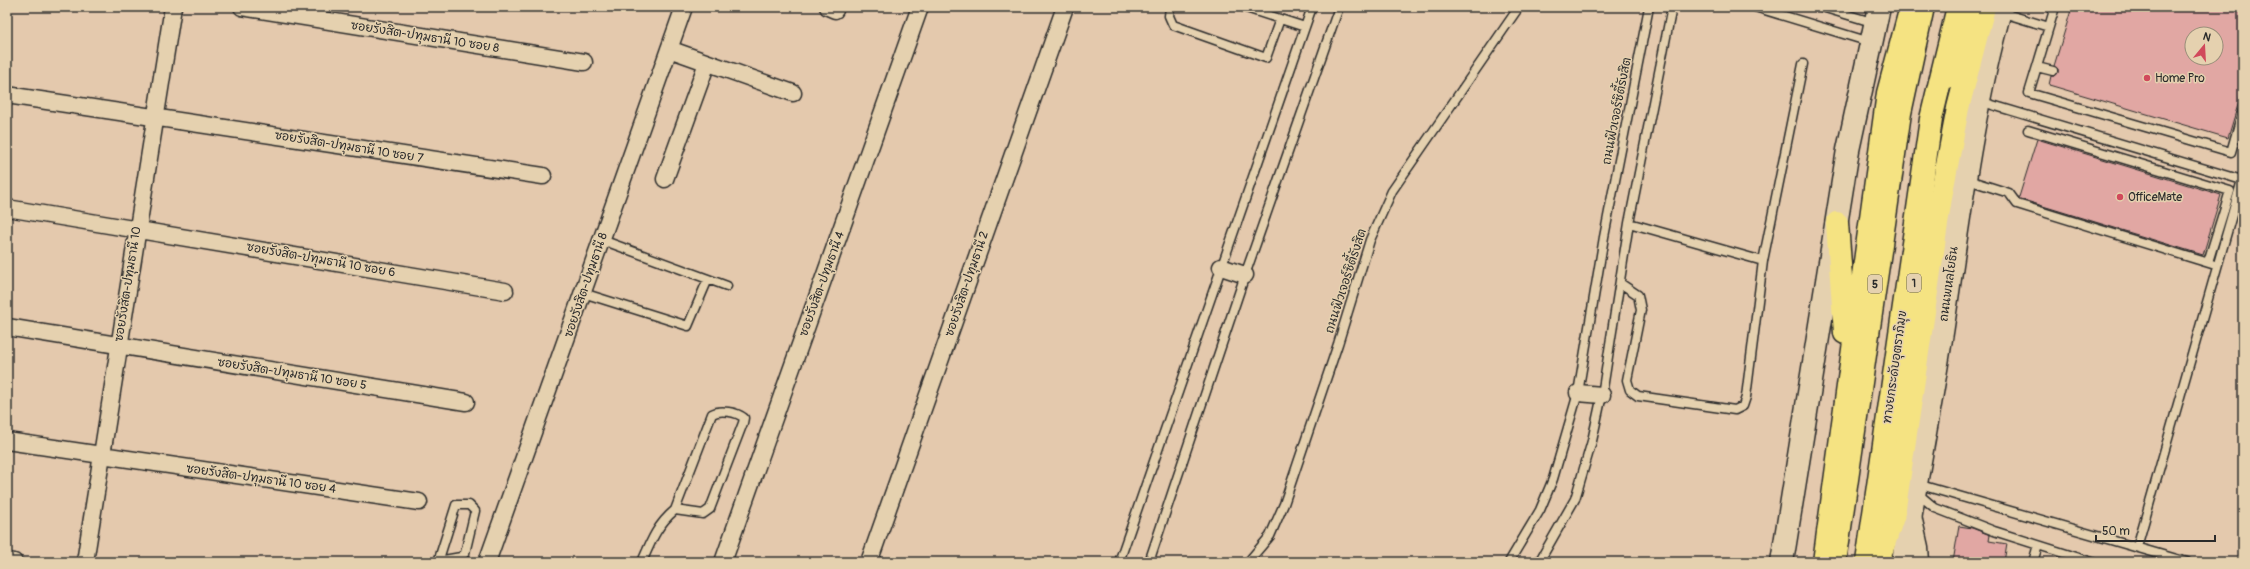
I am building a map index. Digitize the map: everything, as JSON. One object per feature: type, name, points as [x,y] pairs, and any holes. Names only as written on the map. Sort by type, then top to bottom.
[{"type":"main road","points":[[1824,562],[1888,93],[1911,7]]},
{"type":"main road","name":"5","points":[[1835,562],[1900,113],[1923,7]]},
{"type":"main road","name":"ทางยกระดับอุตราภิมุข","points":[[1867,562],[1931,119],[1958,7]]},
{"type":"main road","name":"1","points":[[1876,562],[1912,296],[1942,117],[1971,7]]},
{"type":"main road","points":[[1876,562],[1883,547],[1894,514],[1941,197],[1958,108],[1995,9]]},
{"type":"main road","name":"ถนนพหลโยธิน","points":[[1903,562],[1964,179],[1995,9]]},
{"type":"main road","points":[[1782,562],[1848,150],[1875,24]]},
{"type":"main road","points":[[1837,223],[1845,333]]},
{"type":"main road","points":[[1811,562],[1845,333],[1869,232]]},
{"type":"street","name":"ซอยรังสิต-ปทุมธานี 10","points":[[85,562],[118,346],[173,7]]},
{"type":"street","name":"ซอยรังสิต-ปทุมธานี 10 ซอย 8","points":[[242,7],[584,62]]},
{"type":"street","name":"ซอยรังสิต-ปทุมธานี 8","points":[[487,562],[684,7]]},
{"type":"street","name":"ซอยรังสิต-ปทุมธานี 4","points":[[723,562],[920,7]]},
{"type":"street","name":"ซอยรังสิต-ปทุมธานี 2","points":[[869,562],[1064,7]]},
{"type":"street","points":[[669,49],[793,93]]},
{"type":"street","points":[[665,179],[707,63]]},
{"type":"street","name":"ซอยรังสิต-ปทุมธานี 10 ซอย 7","points":[[7,95],[543,176]]},
{"type":"street","name":"ซอยรังสิต-ปทุมธานี 10 ซอย 6","points":[[7,208],[505,291]]},
{"type":"street","points":[[1221,267],[1245,275]]},
{"type":"street","name":"ซอยรังสิต-ปทุมธานี 10 ซอย 5","points":[[7,327],[466,402]]},
{"type":"street","points":[[1578,393],[1602,395]]},
{"type":"street","name":"ซอยรังสิต-ปทุมธานี 10 ซอย 4","points":[[7,441],[419,502]]},
{"type":"street","points":[[1914,495],[1922,557]]},
{"type":"street","points":[[7,561],[14,562]]},
{"type":"lane","points":[[1170,7],[1169,16],[1173,25],[1266,58],[1280,19]]},
{"type":"lane","points":[[1243,7],[1304,28]]},
{"type":"lane","points":[[1119,562],[1312,7]]},
{"type":"lane","points":[[1149,562],[1245,275],[1339,7]]},
{"type":"lane","name":"ถนนฟิวเจอร์ซิตี้รังสิต","points":[[1248,562],[1270,536],[1284,504],[1338,344],[1370,240],[1392,191],[1519,7]]},
{"type":"lane","name":"ถนนฟิวเจอร์ซิตี้รังสิต","points":[[1509,562],[1540,510],[1553,479],[1578,393],[1604,237],[1650,7]]},
{"type":"lane","points":[[1540,562],[1575,499],[1592,441],[1602,395],[1629,223],[1672,7]]},
{"type":"lane","points":[[1755,7],[1875,24]]},
{"type":"lane","points":[[1822,7],[1875,24]]},
{"type":"lane","points":[[2055,7],[2029,93],[2231,152],[2243,110]]},
{"type":"lane","points":[[1995,9],[2049,27]]},
{"type":"lane","points":[[1620,283],[1638,295],[1641,310],[1628,380],[1630,390],[1638,396],[1735,410],[1743,406],[1746,397],[1764,261],[1803,64]]},
{"type":"lane","points":[[2037,66],[2053,71]]},
{"type":"lane","points":[[1979,101],[2242,178],[2137,547]]},
{"type":"lane","points":[[2028,130],[2230,191],[2208,262]]},
{"type":"lane","points":[[1964,179],[2009,193],[2017,204],[2218,265]]},
{"type":"lane","points":[[1629,223],[1764,261]]},
{"type":"lane","points":[[602,240],[727,286]]},
{"type":"lane","points":[[583,293],[688,326],[708,279]]},
{"type":"lane","points":[[642,562],[654,534],[664,519],[675,510],[712,414],[717,411],[739,414],[744,418],[743,423],[710,509],[703,514],[675,510]]},
{"type":"lane","points":[[1914,495],[1934,508],[1994,531],[2092,562]]},
{"type":"lane","points":[[1914,495],[2137,547],[2187,562]]},
{"type":"lane","points":[[456,505],[469,505],[475,511],[465,552],[457,559],[438,561],[456,505]]},
{"type":"lane","points":[[2033,562],[2038,545]]},
{"type":"building","name":"Home Pro","points":[[2072,7],[2243,7],[2243,88],[2228,138],[2049,85],[2051,76],[2055,76],[2058,73],[2058,69],[2054,66]]},
{"type":"building","name":"OfficeMate","points":[[2037,139],[2221,195],[2203,255],[2020,199],[2019,197]]},
{"type":"building","points":[[1959,526],[1972,528],[1990,535],[1989,541],[2007,544],[2004,562],[1953,562]]},
{"type":"place","name":"Home Pro","points":[[2147,78]]},
{"type":"place","name":"OfficeMate","points":[[2120,197]]}]
